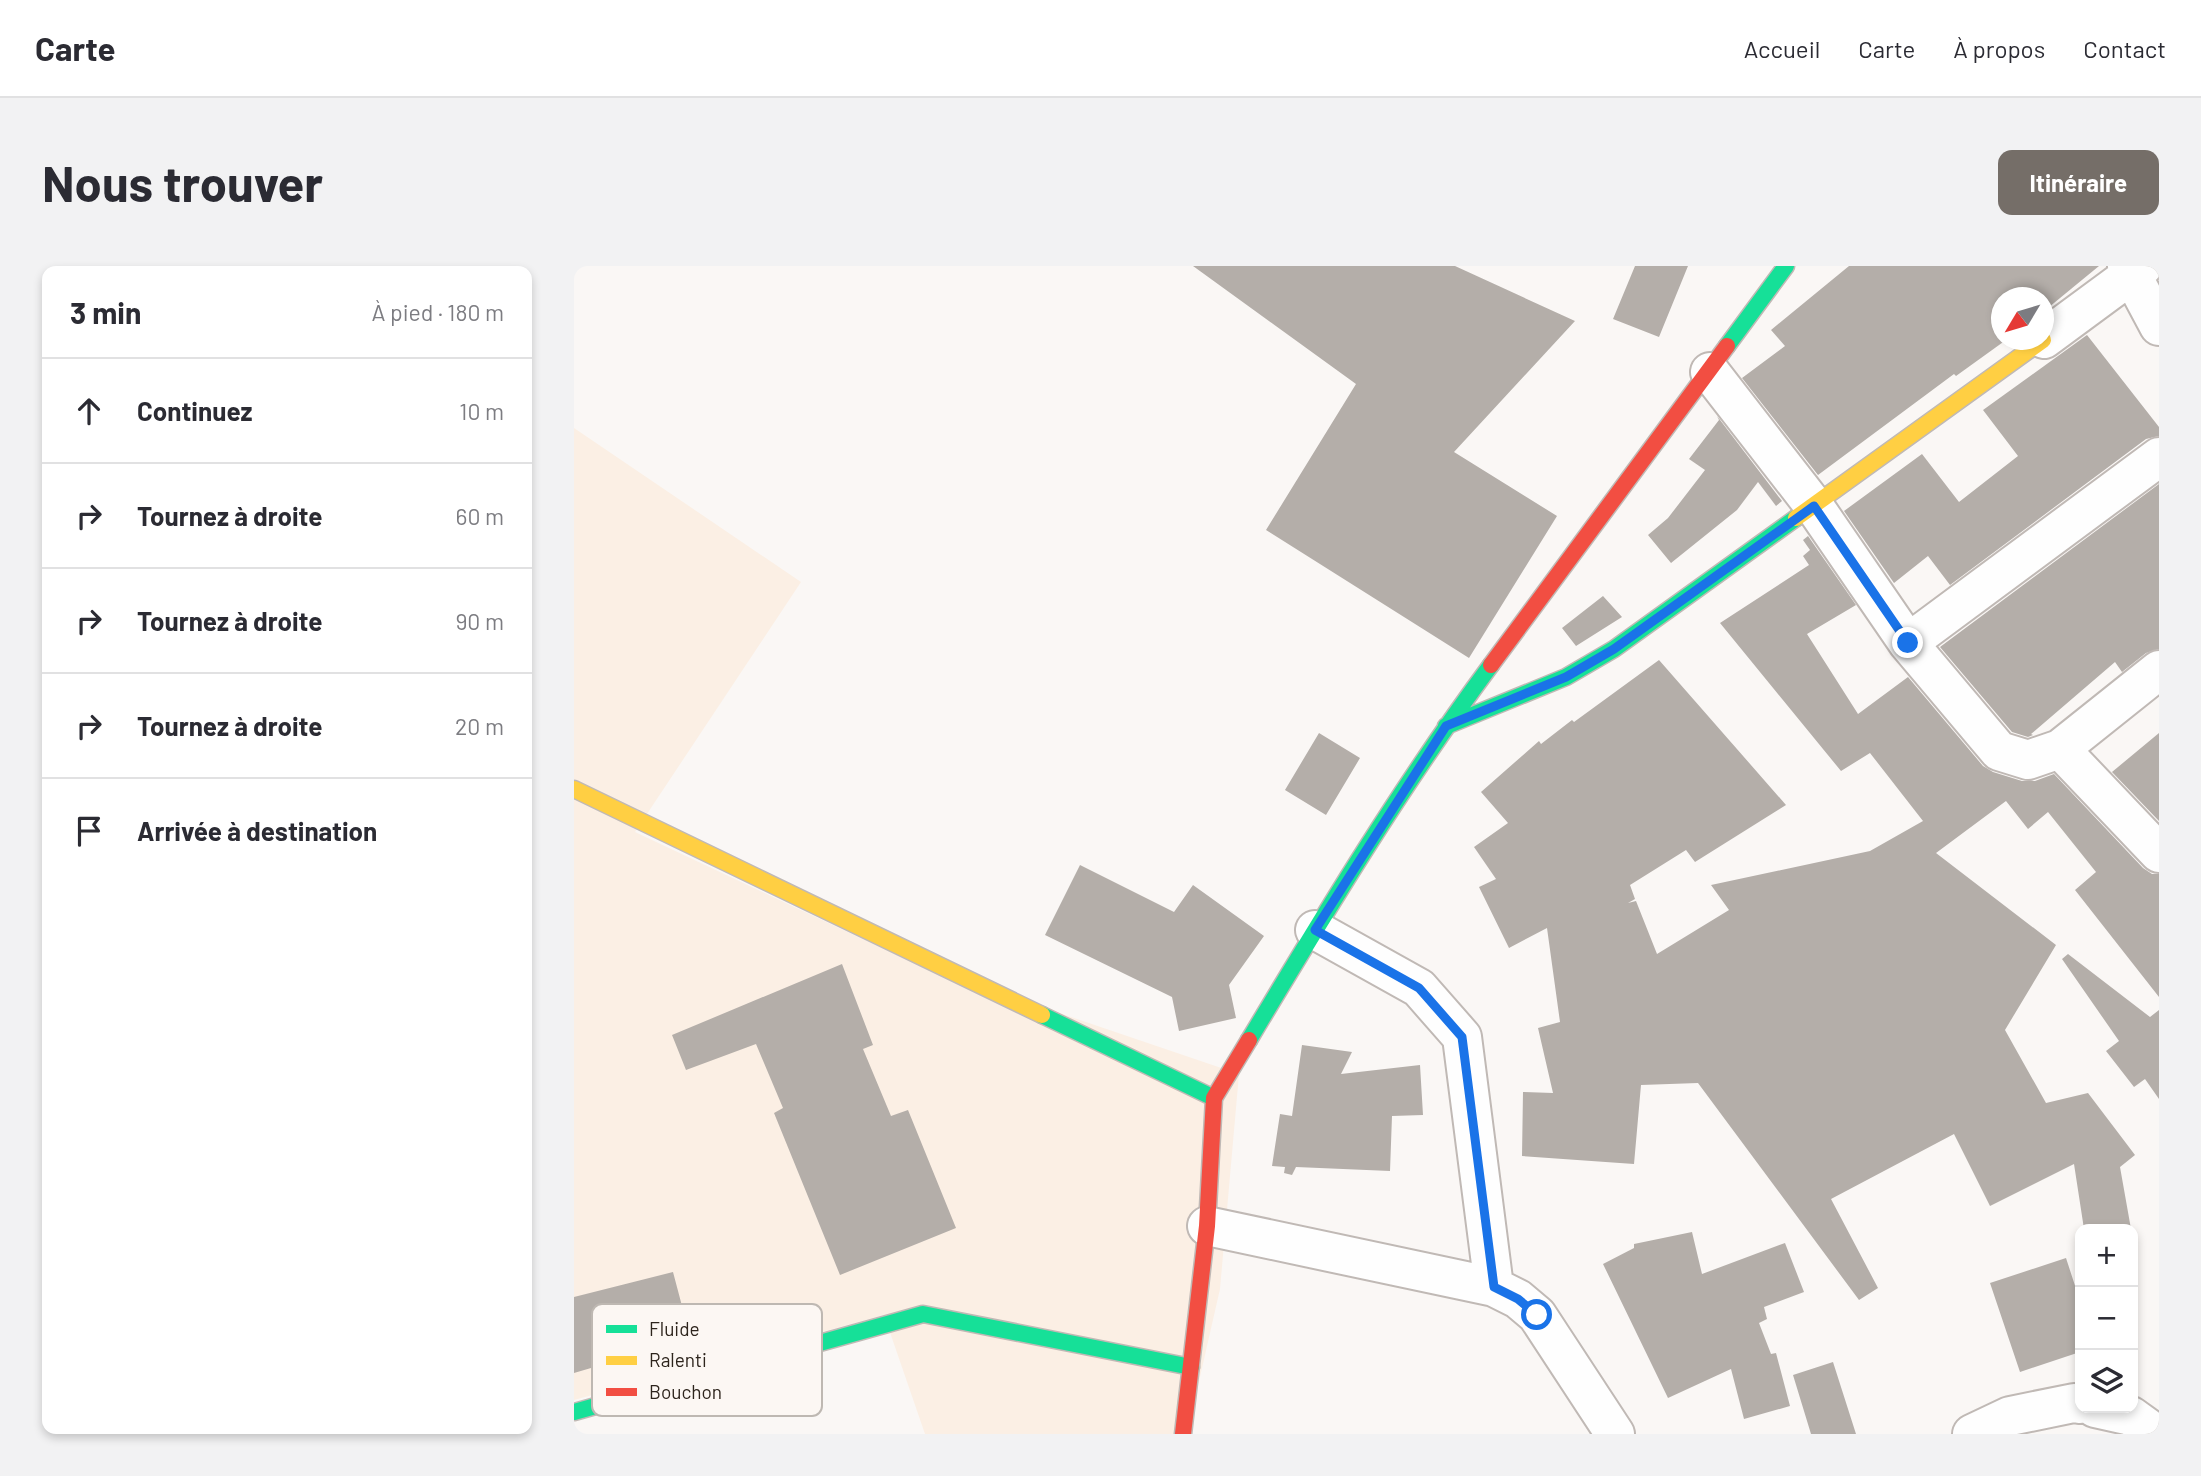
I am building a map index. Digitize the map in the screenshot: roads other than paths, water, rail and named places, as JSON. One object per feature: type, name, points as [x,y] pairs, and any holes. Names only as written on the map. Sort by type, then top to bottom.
[{"type":"street","points":[[1182,1434],[1207,1226],[1214,1098],[1315,930],[1446,726],[1786,266]]},
{"type":"street","points":[[2054,331],[2134,269],[2159,326]]},
{"type":"street","points":[[1446,726],[1566,677],[1614,649],[2028,350]]},
{"type":"street","points":[[1710,372],[1814,506],[1908,643],[1999,751],[2028,760],[2060,749],[2159,670]]},
{"type":"street","points":[[1908,643],[2159,457]]},
{"type":"street","points":[[2060,749],[2159,853]]},
{"type":"street","points":[[576,792],[1214,1098]]},
{"type":"street","points":[[1315,930],[1419,988],[1462,1037],[1494,1287]]},
{"type":"street","points":[[1207,1226],[1494,1287],[1518,1299],[1537,1315],[1615,1434]]},
{"type":"street","points":[[822,1342],[923,1314],[1191,1367]]},
{"type":"street","points":[[1972,1434],[2010,1416],[2075,1403]]},
{"type":"street","points":[[574,1412],[592,1407]]},
{"type":"street","points":[[2118,1413],[2131,1416],[2156,1434]]}]
